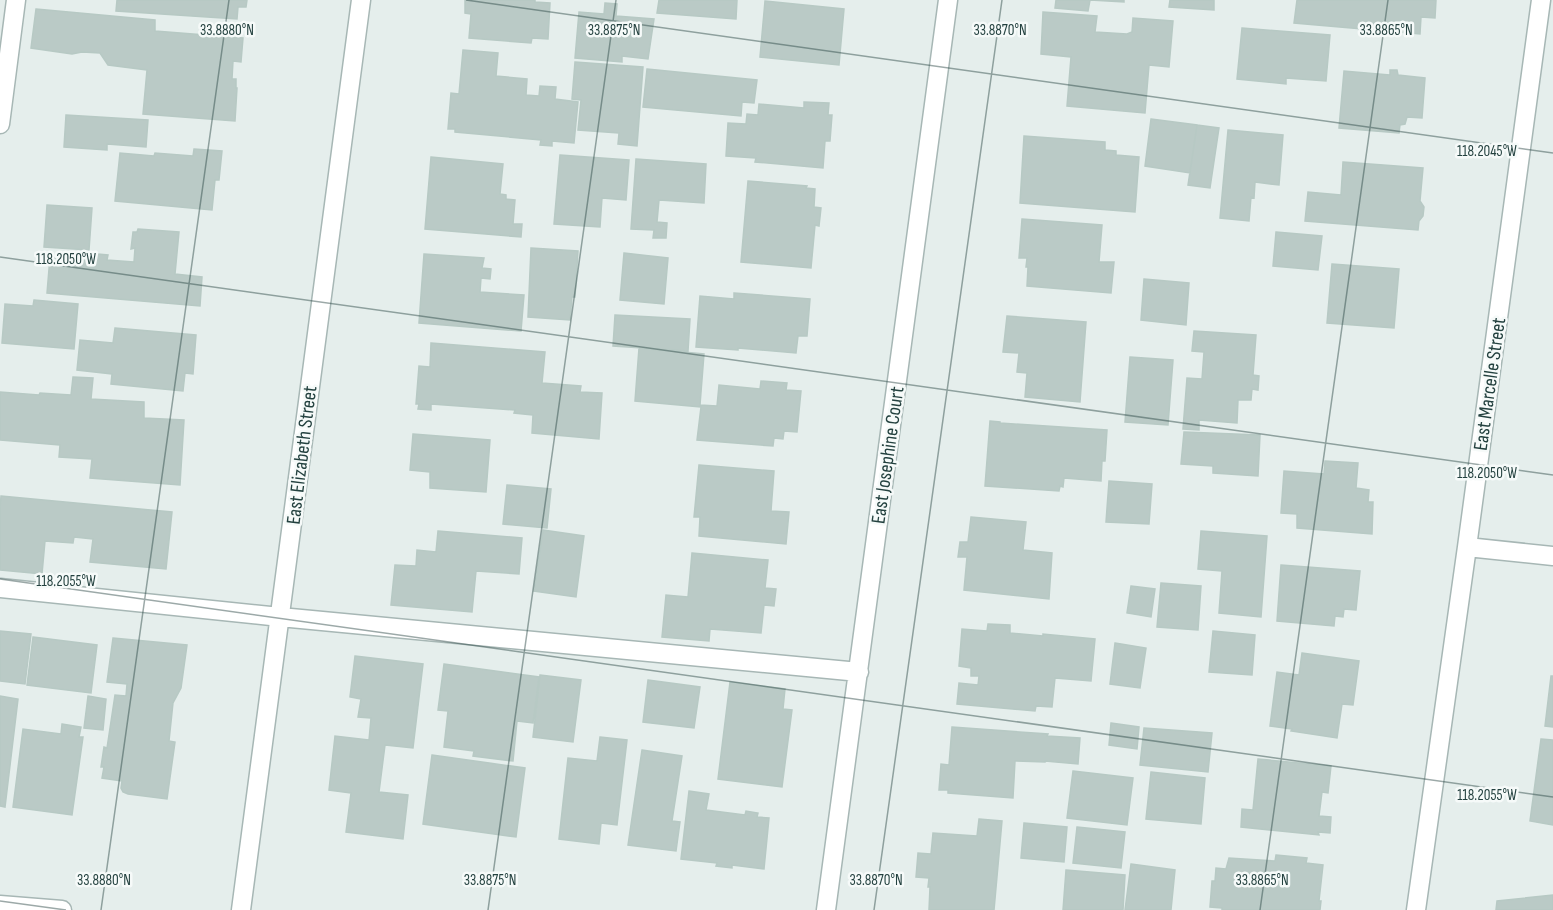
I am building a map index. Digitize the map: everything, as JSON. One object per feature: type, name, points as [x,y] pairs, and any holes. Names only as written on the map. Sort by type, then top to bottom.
[{"type":"street","points":[[0,124],[16,0]]},
{"type":"street","name":"East Elizabeth Street","points":[[241,910],[361,0]]},
{"type":"street","name":"East Josephine Court","points":[[826,910],[948,0]]},
{"type":"street","name":"East Marcelle Street","points":[[1416,910],[1541,0]]},
{"type":"street","points":[[1467,547],[1553,556]]},
{"type":"street","points":[[0,588],[859,672]]},
{"type":"street","points":[[0,905],[62,910]]},
{"type":"building","points":[[117,0],[247,0],[246,7],[238,7],[237,19],[116,11]]},
{"type":"building","points":[[465,0],[535,0],[535,2],[550,3],[548,39],[532,38],[531,43],[469,38],[471,14],[465,13]]},
{"type":"building","points":[[659,0],[737,0],[736,19],[657,13]]},
{"type":"building","points":[[1056,0],[1090,0],[1088,11],[1055,8]]},
{"type":"building","points":[[1090,0],[1124,0],[1124,2]]},
{"type":"building","points":[[1170,0],[1214,0],[1214,10],[1169,7]]},
{"type":"building","points":[[1297,0],[1436,0],[1435,18],[1421,17],[1420,34],[1294,23]]},
{"type":"building","points":[[765,1],[844,9],[839,65],[760,57]]},
{"type":"building","points":[[605,3],[617,4],[616,16],[654,19],[648,59],[622,56],[622,62],[575,58],[579,12],[604,14]]},
{"type":"building","points":[[36,9],[155,20],[155,31],[243,38],[241,62],[233,61],[232,79],[236,79],[237,88],[235,121],[143,114],[147,70],[108,65],[100,53],[72,54],[31,48]]},
{"type":"building","points":[[1043,12],[1097,16],[1095,32],[1127,34],[1132,32],[1133,18],[1173,21],[1169,67],[1149,65],[1145,113],[1067,106],[1071,57],[1041,54]]},
{"type":"building","points":[[1242,28],[1330,35],[1326,81],[1286,78],[1286,84],[1237,79]]},
{"type":"building","points":[[463,50],[498,53],[496,76],[527,79],[526,95],[539,96],[540,86],[556,87],[555,99],[578,102],[574,143],[552,141],[552,146],[540,145],[541,140],[455,132],[455,129],[448,129],[451,93],[459,94]]},
{"type":"building","points":[[575,62],[643,67],[637,146],[618,144],[619,133],[578,130],[581,100],[572,99]]},
{"type":"building","points":[[647,69],[757,80],[754,103],[742,102],[741,116],[643,107]]},
{"type":"building","points":[[1390,70],[1397,70],[1398,75],[1425,78],[1422,118],[1407,117],[1405,124],[1400,125],[1399,133],[1339,128],[1344,71],[1390,75]]},
{"type":"building","points":[[804,102],[829,103],[828,115],[832,115],[830,141],[825,141],[823,168],[755,162],[756,158],[726,156],[728,123],[746,124],[747,114],[758,115],[759,104],[804,108]]},
{"type":"building","points":[[66,115],[148,120],[146,147],[107,144],[107,150],[64,147]]},
{"type":"building","points":[[1151,119],[1197,125],[1190,173],[1145,166]]},
{"type":"building","points":[[1197,125],[1219,128],[1210,188],[1188,185]]},
{"type":"building","points":[[1228,130],[1283,135],[1279,185],[1255,182],[1249,221],[1220,218]]},
{"type":"building","points":[[1024,136],[1105,142],[1105,150],[1116,151],[1116,155],[1139,157],[1135,212],[1020,203]]},
{"type":"building","points":[[194,149],[222,151],[219,180],[215,180],[212,210],[115,201],[120,153],[193,156]]},
{"type":"building","points":[[560,155],[629,160],[626,200],[602,198],[600,227],[554,224]]},
{"type":"building","points":[[431,157],[503,164],[500,194],[506,195],[506,199],[515,200],[513,224],[522,224],[521,237],[425,229]]},
{"type":"building","points":[[636,159],[706,164],[704,203],[659,200],[657,222],[667,223],[666,238],[653,238],[654,230],[631,229]]},
{"type":"building","points":[[1343,162],[1423,168],[1420,201],[1424,207],[1418,230],[1305,221],[1308,192],[1341,195]]},
{"type":"building","points":[[748,181],[807,186],[806,188],[815,189],[814,207],[821,208],[819,226],[815,225],[811,268],[741,262]]},
{"type":"building","points":[[47,205],[92,208],[89,250],[44,247]]},
{"type":"building","points":[[1022,219],[1102,225],[1099,262],[1114,262],[1111,293],[1027,286],[1027,258],[1019,258]]},
{"type":"building","points":[[138,229],[179,232],[175,274],[202,277],[200,306],[47,293],[50,257],[86,260],[87,253],[108,255],[107,260],[134,262],[135,248],[131,249],[133,232],[137,232]]},
{"type":"building","points":[[1276,232],[1322,236],[1318,270],[1273,266]]},
{"type":"building","points":[[531,248],[578,251],[575,297],[572,297],[570,320],[528,317]]},
{"type":"building","points":[[624,253],[668,258],[664,304],[620,300]]},
{"type":"building","points":[[424,254],[484,258],[482,268],[491,269],[490,279],[481,278],[480,292],[524,295],[521,331],[419,323]]},
{"type":"building","points":[[1332,264],[1399,269],[1394,328],[1327,323]]},
{"type":"building","points":[[1144,279],[1189,283],[1186,325],[1141,320]]},
{"type":"building","points":[[734,293],[810,299],[807,336],[798,336],[796,353],[696,347],[700,296],[734,299]]},
{"type":"building","points":[[34,300],[78,304],[74,349],[2,343],[5,304],[33,306]]},
{"type":"building","points":[[615,315],[690,319],[688,351],[613,346]]},
{"type":"building","points":[[1007,316],[1086,322],[1080,402],[1025,397],[1027,373],[1017,372],[1019,353],[1003,352]]},
{"type":"building","points":[[115,328],[196,335],[193,374],[185,373],[183,391],[111,384],[112,374],[77,370],[80,340],[113,343]]},
{"type":"building","points":[[1194,331],[1256,335],[1253,375],[1259,376],[1258,390],[1252,389],[1251,400],[1238,400],[1237,423],[1199,420],[1199,430],[1183,429],[1187,378],[1202,379],[1204,352],[1192,351]]},
{"type":"building","points":[[431,343],[545,352],[542,383],[581,386],[580,392],[602,393],[599,439],[532,433],[533,415],[514,413],[515,410],[431,404],[431,410],[418,409],[419,404],[416,404],[419,366],[430,367]]},
{"type":"building","points":[[639,348],[704,354],[700,405],[717,406],[719,385],[760,389],[761,381],[787,383],[786,390],[801,391],[797,432],[784,431],[783,439],[774,438],[773,446],[697,440],[701,407],[635,401]]},
{"type":"building","points":[[1130,357],[1173,360],[1168,425],[1125,422]]},
{"type":"building","points":[[73,377],[93,378],[91,399],[144,402],[144,418],[184,420],[180,485],[90,478],[92,459],[59,457],[60,445],[0,440],[0,392],[71,395]]},
{"type":"building","points":[[990,421],[1107,430],[1101,481],[1064,478],[1063,487],[1060,486],[1059,491],[985,486]]},
{"type":"building","points":[[1184,432],[1260,435],[1258,476],[1213,473],[1213,466],[1181,464]]},
{"type":"building","points":[[413,434],[490,440],[486,492],[430,488],[430,472],[410,470]]},
{"type":"building","points":[[1325,461],[1358,463],[1356,488],[1369,490],[1368,502],[1373,502],[1372,534],[1297,528],[1297,514],[1281,513],[1284,471],[1324,474]]},
{"type":"building","points":[[699,465],[774,471],[771,511],[789,512],[786,544],[699,536],[700,517],[694,517]]},
{"type":"building","points":[[1109,481],[1152,484],[1149,524],[1106,522]]},
{"type":"building","points":[[507,485],[551,489],[547,528],[503,524]]},
{"type":"building","points":[[1,496],[172,512],[166,569],[90,562],[93,539],[74,537],[73,543],[45,541],[42,574],[0,570]]},
{"type":"building","points":[[971,517],[1026,522],[1023,550],[1052,553],[1049,599],[964,590],[967,557],[958,557],[960,542],[968,542]]},
{"type":"building","points":[[543,530],[584,536],[576,597],[534,591]]},
{"type":"building","points":[[438,531],[522,538],[519,574],[476,571],[472,612],[391,605],[395,565],[416,566],[417,550],[436,552]]},
{"type":"building","points":[[1201,531],[1267,536],[1261,617],[1219,613],[1222,571],[1198,569]]},
{"type":"building","points":[[692,553],[768,560],[765,588],[776,589],[774,606],[764,605],[761,633],[710,629],[709,641],[662,637],[666,595],[688,597]]},
{"type":"building","points":[[1281,565],[1360,571],[1356,610],[1344,609],[1343,617],[1335,616],[1334,626],[1277,621]]},
{"type":"building","points":[[1161,583],[1201,586],[1198,630],[1157,627]]},
{"type":"building","points":[[1131,586],[1155,589],[1151,617],[1127,613]]},
{"type":"building","points":[[988,624],[1010,625],[1010,633],[1095,639],[1091,681],[1055,678],[1052,707],[1036,706],[1035,711],[957,704],[959,683],[978,685],[979,676],[971,676],[971,668],[959,666],[962,629],[987,631]]},
{"type":"building","points":[[0,631],[31,634],[25,684],[0,681]]},
{"type":"building","points":[[1213,631],[1255,635],[1252,675],[1209,672]]},
{"type":"building","points":[[33,637],[97,645],[91,693],[27,685]]},
{"type":"building","points":[[113,638],[187,645],[181,688],[173,703],[169,741],[175,742],[167,799],[128,794],[121,788],[122,781],[102,778],[104,747],[107,748],[115,695],[126,696],[127,684],[107,682]]},
{"type":"building","points":[[1115,643],[1146,648],[1140,688],[1110,684]]},
{"type":"building","points":[[1302,653],[1359,661],[1353,705],[1342,704],[1337,738],[1270,726],[1277,672],[1299,675]]},
{"type":"building","points":[[355,656],[423,664],[413,748],[385,745],[379,792],[408,795],[403,839],[346,832],[351,793],[329,790],[335,736],[369,740],[371,718],[358,717],[361,699],[350,697]]},
{"type":"building","points":[[444,664],[539,677],[533,723],[517,721],[513,761],[473,756],[474,751],[444,747],[448,711],[438,710]]},
{"type":"building","points":[[540,675],[581,680],[573,742],[533,737]]},
{"type":"building","points":[[1551,676],[1553,676],[1553,727],[1545,726]]},
{"type":"building","points":[[648,680],[700,687],[694,728],[643,722]]},
{"type":"building","points":[[730,682],[785,689],[783,709],[792,710],[782,787],[718,779]]},
{"type":"building","points":[[0,696],[18,699],[5,807],[0,806]]},
{"type":"building","points":[[88,696],[106,699],[103,730],[84,728]]},
{"type":"building","points":[[1111,723],[1139,727],[1137,749],[1109,745]]},
{"type":"building","points":[[62,724],[81,727],[79,737],[83,737],[72,815],[13,807],[23,729],[61,734]]},
{"type":"building","points":[[952,727],[1080,738],[1078,764],[1015,761],[1013,798],[948,793],[948,790],[939,790],[941,764],[949,765]]},
{"type":"building","points":[[1144,728],[1212,733],[1208,772],[1140,765]]},
{"type":"building","points":[[600,737],[627,740],[617,825],[601,823],[599,844],[559,839],[568,758],[597,761]]},
{"type":"building","points":[[1541,739],[1553,740],[1553,825],[1530,821]]},
{"type":"building","points":[[642,750],[682,756],[672,821],[680,822],[676,851],[628,845]]},
{"type":"building","points":[[432,755],[525,768],[516,837],[423,824]]},
{"type":"building","points":[[1258,759],[1331,766],[1328,793],[1322,792],[1319,816],[1331,817],[1330,833],[1318,832],[1319,835],[1241,827],[1242,809],[1253,810]]},
{"type":"building","points":[[1073,771],[1133,778],[1127,825],[1067,818]]},
{"type":"building","points":[[1151,772],[1205,778],[1201,824],[1146,819]]},
{"type":"building","points":[[689,791],[709,794],[706,810],[745,815],[746,811],[758,813],[757,817],[769,818],[764,869],[732,865],[732,868],[716,866],[717,863],[681,859]]},
{"type":"building","points":[[979,819],[1002,821],[994,910],[929,910],[929,878],[916,877],[918,853],[931,854],[933,833],[977,836]]},
{"type":"building","points":[[1024,823],[1067,827],[1064,862],[1021,858]]},
{"type":"building","points":[[1077,827],[1125,832],[1121,868],[1073,863]]},
{"type":"building","points":[[1276,855],[1307,858],[1306,863],[1323,865],[1320,910],[1222,910],[1222,908],[1210,907],[1212,881],[1215,881],[1216,868],[1226,869],[1229,858],[1275,861]]},
{"type":"building","points":[[1131,864],[1175,870],[1171,910],[1125,910]]},
{"type":"building","points":[[1066,870],[1125,875],[1123,910],[1063,910]]},
{"type":"building","points":[[1553,895],[1553,910],[1496,910],[1497,901]]}]
